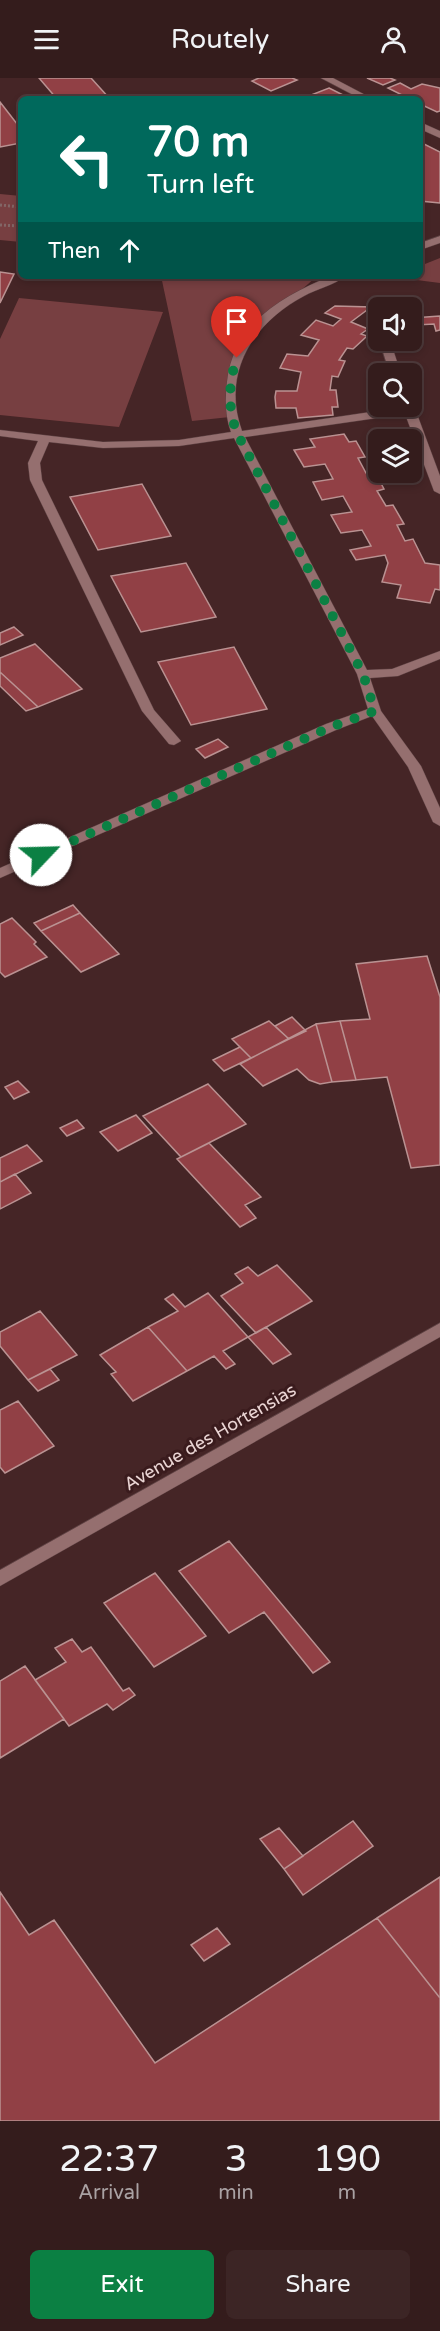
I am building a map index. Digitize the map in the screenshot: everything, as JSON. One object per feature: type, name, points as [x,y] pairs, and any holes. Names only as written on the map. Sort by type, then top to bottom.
[{"type":"street","points":[[326,78],[362,96]]},
{"type":"street","points":[[423,126],[440,135]]},
{"type":"street","points":[[423,246],[440,239]]},
{"type":"street","points":[[332,279],[299,292],[266,314],[242,343],[231,373],[230,417],[363,674],[375,711],[414,766],[440,822]]},
{"type":"street","points":[[0,433],[103,445],[179,443],[368,414]]},
{"type":"street","points":[[411,417],[440,491]]},
{"type":"street","points":[[45,438],[34,463],[36,480],[148,711],[174,741]]},
{"type":"street","points":[[363,674],[394,673],[440,655]]},
{"type":"street","points":[[0,873],[331,727],[375,711]]},
{"type":"street","name":"Avenue des Hortensias","points":[[0,1579],[440,1329]]},
{"type":"path","points":[[0,205],[18,207]]},
{"type":"path","points":[[0,224],[18,226]]},
{"type":"shaded area","points":[[0,194],[18,196],[18,242],[0,240]]},
{"type":"shaded area","points":[[440,258],[440,283],[409,279],[423,279],[423,265]]},
{"type":"shaded area","points":[[162,279],[314,279],[242,343],[230,417],[192,421]]},
{"type":"shaded area","points":[[19,298],[163,312],[119,427],[0,415],[0,339]]},
{"type":"building","points":[[39,78],[91,78],[107,96],[54,96]]},
{"type":"building","points":[[259,78],[297,80],[271,91],[252,81]]},
{"type":"building","points":[[367,78],[390,78],[395,80],[383,85]]},
{"type":"building","points":[[400,83],[411,89],[422,84],[440,88],[440,111],[437,112],[423,105],[423,96],[404,96],[388,88]]},
{"type":"building","points":[[329,88],[345,96],[309,96]]},
{"type":"building","points":[[0,102],[18,125],[18,144],[0,147]]},
{"type":"building","points":[[423,144],[440,152],[440,203],[423,201]]},
{"type":"building","points":[[0,272],[14,274],[0,303]]},
{"type":"building","points":[[335,306],[368,307],[351,322],[368,329],[361,334],[367,336],[353,349],[347,348],[339,360],[345,361],[338,377],[332,376],[330,390],[336,390],[338,407],[332,407],[333,415],[298,418],[296,408],[276,408],[275,397],[276,391],[297,391],[301,372],[280,368],[287,354],[308,356],[319,340],[301,335],[316,320],[333,326],[341,319],[325,313]]},
{"type":"building","points":[[440,316],[440,330],[436,331],[434,324],[422,325],[422,317]]},
{"type":"building","points":[[344,434],[349,442],[356,441],[365,457],[358,458],[368,473],[368,483],[381,483],[384,489],[377,491],[386,506],[393,505],[404,524],[397,525],[405,541],[413,539],[425,563],[440,565],[440,590],[435,589],[430,603],[397,598],[401,585],[382,582],[388,563],[385,555],[356,560],[350,550],[371,546],[362,530],[341,533],[331,515],[352,512],[343,496],[322,500],[313,482],[333,479],[325,464],[304,467],[294,450],[315,447],[310,439]]},
{"type":"building","points":[[142,484],[171,536],[98,550],[70,497]]},
{"type":"building","points":[[186,563],[216,617],[141,632],[111,576]]},
{"type":"building","points":[[14,627],[23,635],[0,645],[0,633]]},
{"type":"building","points":[[35,644],[82,689],[38,707],[0,672],[0,658]]},
{"type":"building","points":[[234,647],[267,709],[191,725],[158,662]]},
{"type":"building","points":[[0,672],[38,707],[26,711],[0,686]]},
{"type":"building","points":[[218,739],[228,747],[205,758],[196,749]]},
{"type":"building","points":[[73,905],[80,913],[41,931],[34,923]]},
{"type":"building","points":[[80,913],[119,954],[81,972],[41,931]]},
{"type":"building","points":[[12,918],[36,942],[34,944],[47,957],[5,977],[0,972],[0,924]]},
{"type":"building","points":[[427,956],[440,997],[440,1165],[411,1168],[387,1077],[356,1080],[340,1021],[370,1019],[356,964]]},
{"type":"building","points":[[292,1017],[306,1031],[289,1039],[275,1026]]},
{"type":"building","points":[[269,1021],[289,1039],[251,1058],[232,1039]]},
{"type":"building","points":[[340,1021],[356,1080],[332,1082],[316,1024]]},
{"type":"building","points":[[316,1024],[332,1082],[320,1084],[309,1080],[297,1069],[263,1086],[240,1064]]},
{"type":"building","points":[[240,1047],[251,1058],[224,1071],[213,1060]]},
{"type":"building","points":[[18,1081],[29,1092],[14,1099],[5,1087]]},
{"type":"building","points":[[208,1084],[246,1124],[181,1157],[143,1116]]},
{"type":"building","points":[[136,1115],[152,1133],[118,1151],[100,1132]]},
{"type":"building","points":[[77,1120],[84,1128],[67,1136],[60,1128]]},
{"type":"building","points":[[209,1143],[261,1197],[245,1205],[256,1218],[240,1227],[177,1159]]},
{"type":"building","points":[[27,1145],[42,1161],[0,1182],[0,1158]]},
{"type":"building","points":[[15,1174],[31,1193],[0,1209],[0,1182]]},
{"type":"building","points":[[277,1265],[312,1301],[256,1333],[221,1296],[243,1283],[235,1274],[248,1267],[258,1276]]},
{"type":"building","points":[[208,1293],[248,1337],[223,1351],[235,1364],[226,1369],[214,1356],[187,1371],[148,1327],[178,1311],[165,1299],[173,1294],[185,1307]]},
{"type":"building","points":[[40,1311],[77,1355],[28,1380],[0,1346],[0,1332]]},
{"type":"building","points":[[148,1327],[187,1371],[133,1401],[111,1374],[116,1372],[100,1355]]},
{"type":"building","points":[[266,1327],[291,1354],[273,1364],[248,1337]]},
{"type":"building","points":[[50,1369],[59,1380],[38,1391],[28,1380]]},
{"type":"building","points":[[18,1401],[54,1446],[5,1473],[0,1467],[0,1410]]},
{"type":"building","points":[[229,1541],[330,1662],[313,1673],[264,1612],[229,1633],[179,1571]]},
{"type":"building","points":[[155,1573],[206,1636],[154,1667],[104,1603]]},
{"type":"building","points":[[72,1639],[82,1652],[91,1647],[123,1691],[129,1688],[135,1695],[113,1710],[107,1704],[69,1726],[35,1680],[66,1662],[55,1648]]},
{"type":"building","points":[[25,1666],[64,1719],[0,1758],[0,1681]]},
{"type":"building","points":[[353,1821],[373,1846],[303,1895],[284,1869]]},
{"type":"building","points":[[279,1828],[303,1856],[284,1869],[260,1839]]},
{"type":"building","points":[[440,1877],[440,1998],[377,1918]]},
{"type":"building","points":[[0,1892],[29,1935],[54,1920],[155,2063],[377,1918],[440,1998],[440,2121],[0,2121]]},
{"type":"building","points":[[217,1928],[230,1944],[204,1961],[191,1945]]},
{"type":"route","points":[[41,855],[331,727],[375,711],[363,674],[230,417],[231,373],[237,358]]}]
